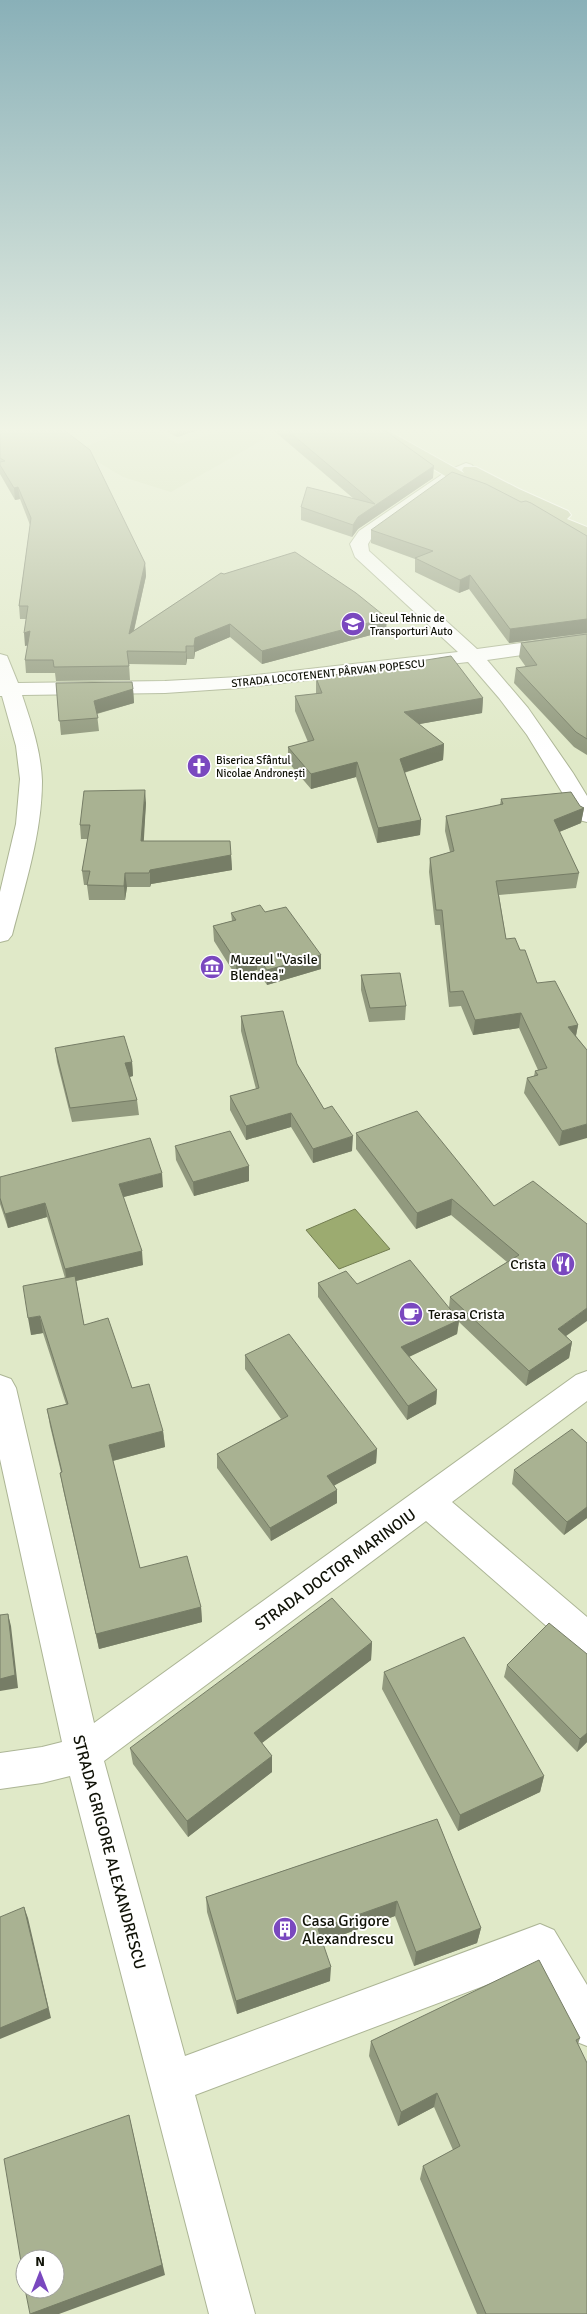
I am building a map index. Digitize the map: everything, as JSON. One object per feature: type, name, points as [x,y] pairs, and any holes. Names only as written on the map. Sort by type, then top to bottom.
[{"type":"street","points":[[363,538],[360,544],[361,553],[474,656],[537,732],[587,815]]},
{"type":"street","name":"STRADA LOCOTENENT PÂRVAN POPESCU","points":[[5,689],[129,688],[235,683],[474,656],[587,640]]},
{"type":"street","points":[[0,660],[5,689],[30,760],[31,787],[19,860],[0,935]]},
{"type":"street","name":"STRADA DOCTOR MARINOIU","points":[[83,1754],[587,1384]]},
{"type":"street","name":"STRADA GRIGORE ALEXANDRESCU","points":[[0,1388],[83,1754],[232,2314]]},
{"type":"street","points":[[428,1502],[587,1639]]},
{"type":"street","points":[[0,1771],[42,1765],[83,1754]]},
{"type":"street","points":[[170,2083],[540,1944],[587,2025]]},
{"type":"shaded area","points":[[355,1209],[390,1249],[339,1269],[306,1230]]},
{"type":"building","points":[[28,538],[133,538],[145,563],[129,634],[221,573],[224,574],[295,552],[356,593],[387,618],[262,651],[230,624],[195,638],[194,646],[186,646],[186,652],[127,651],[129,666],[54,667],[53,660],[25,660],[30,631],[24,633],[28,606],[19,606]]},
{"type":"building","points":[[395,538],[587,538],[587,619],[510,629],[470,575],[460,580],[415,558],[433,551]]},
{"type":"building","points":[[587,634],[587,739],[576,732],[516,668],[537,665],[521,643]]},
{"type":"building","points":[[451,656],[483,698],[404,712],[444,744],[400,759],[421,820],[378,828],[357,762],[311,774],[288,747],[314,740],[295,696],[322,693],[316,678]]},
{"type":"building","points":[[132,682],[133,689],[94,701],[98,718],[59,721],[56,683]]},
{"type":"building","points":[[145,790],[141,841],[230,841],[231,855],[150,870],[149,873],[125,873],[124,886],[87,885],[90,871],[82,871],[90,825],[80,825],[84,791]]},
{"type":"building","points":[[571,792],[580,806],[584,808],[554,820],[579,873],[496,881],[506,939],[515,938],[520,950],[525,950],[537,983],[555,981],[578,1025],[568,1027],[587,1050],[587,1124],[562,1131],[527,1078],[538,1075],[535,1071],[547,1068],[521,1013],[475,1020],[463,991],[450,992],[442,910],[436,910],[430,858],[454,851],[446,816],[503,804],[501,799]]},
{"type":"building","points":[[260,905],[265,912],[286,907],[321,955],[267,970],[257,956],[236,961],[213,926],[236,920],[231,913]]},
{"type":"building","points":[[400,973],[406,1006],[370,1008],[361,975]]},
{"type":"building","points":[[283,1011],[297,1064],[324,1109],[332,1106],[353,1136],[313,1149],[291,1113],[246,1126],[230,1096],[259,1088],[241,1016]]},
{"type":"building","points":[[124,1036],[132,1062],[125,1063],[137,1100],[70,1108],[55,1048]]},
{"type":"building","points":[[417,1111],[494,1206],[533,1181],[587,1224],[587,1308],[558,1329],[572,1342],[529,1371],[450,1297],[519,1255],[452,1199],[417,1213],[356,1133]]},
{"type":"building","points":[[230,1131],[249,1166],[193,1182],[175,1146]]},
{"type":"building","points":[[150,1138],[162,1173],[119,1184],[142,1251],[65,1269],[45,1203],[5,1214],[0,1198],[0,1177]]},
{"type":"building","points":[[410,1260],[459,1320],[401,1347],[437,1390],[408,1406],[318,1283],[346,1271],[357,1284]]},
{"type":"building","points":[[75,1276],[84,1325],[108,1318],[132,1388],[149,1384],[163,1431],[109,1445],[140,1568],[187,1556],[201,1607],[96,1634],[47,1409],[68,1404],[40,1316],[28,1318],[23,1286]]},
{"type":"building","points":[[289,1334],[377,1449],[327,1476],[337,1490],[270,1528],[217,1454],[288,1416],[245,1355]]},
{"type":"building","points":[[572,1429],[587,1443],[587,1507],[567,1522],[514,1470]]},
{"type":"building","points":[[332,1598],[372,1642],[254,1733],[272,1756],[187,1821],[130,1748]]},
{"type":"building","points":[[8,1614],[15,1675],[0,1679],[0,1615]]},
{"type":"building","points":[[549,1623],[587,1654],[587,1733],[580,1739],[507,1665]]},
{"type":"building","points":[[464,1637],[544,1776],[460,1815],[384,1672]]},
{"type":"building","name":"Casa Grigore Alexandrescu","points":[[437,1819],[481,1928],[416,1952],[397,1901],[318,1929],[331,1967],[236,2001],[206,1897]]},
{"type":"building","points":[[24,1907],[48,2008],[0,2028],[0,1917]]},
{"type":"building","points":[[539,1960],[580,2038],[576,2040],[587,2063],[587,2314],[486,2314],[423,2166],[460,2146],[437,2093],[401,2112],[371,2041]]},
{"type":"building","points":[[129,2115],[162,2265],[30,2314],[27,2299],[65,2299],[65,2249],[19,2249],[4,2159]]},
{"type":"place","name":"Liceul Tehnic de Transporturi Auto","points":[[353,624]]},
{"type":"place","name":"Biserica Sfântul Nicolae Andronești","points":[[199,766]]},
{"type":"place","name":"Muzeul \"Vasile Blendea\"","points":[[212,967]]},
{"type":"place","name":"Crista","points":[[563,1264]]},
{"type":"place","name":"Terasa Crista","points":[[411,1314]]},
{"type":"place","name":"Casa Grigore Alexandrescu","points":[[285,1929]]}]
